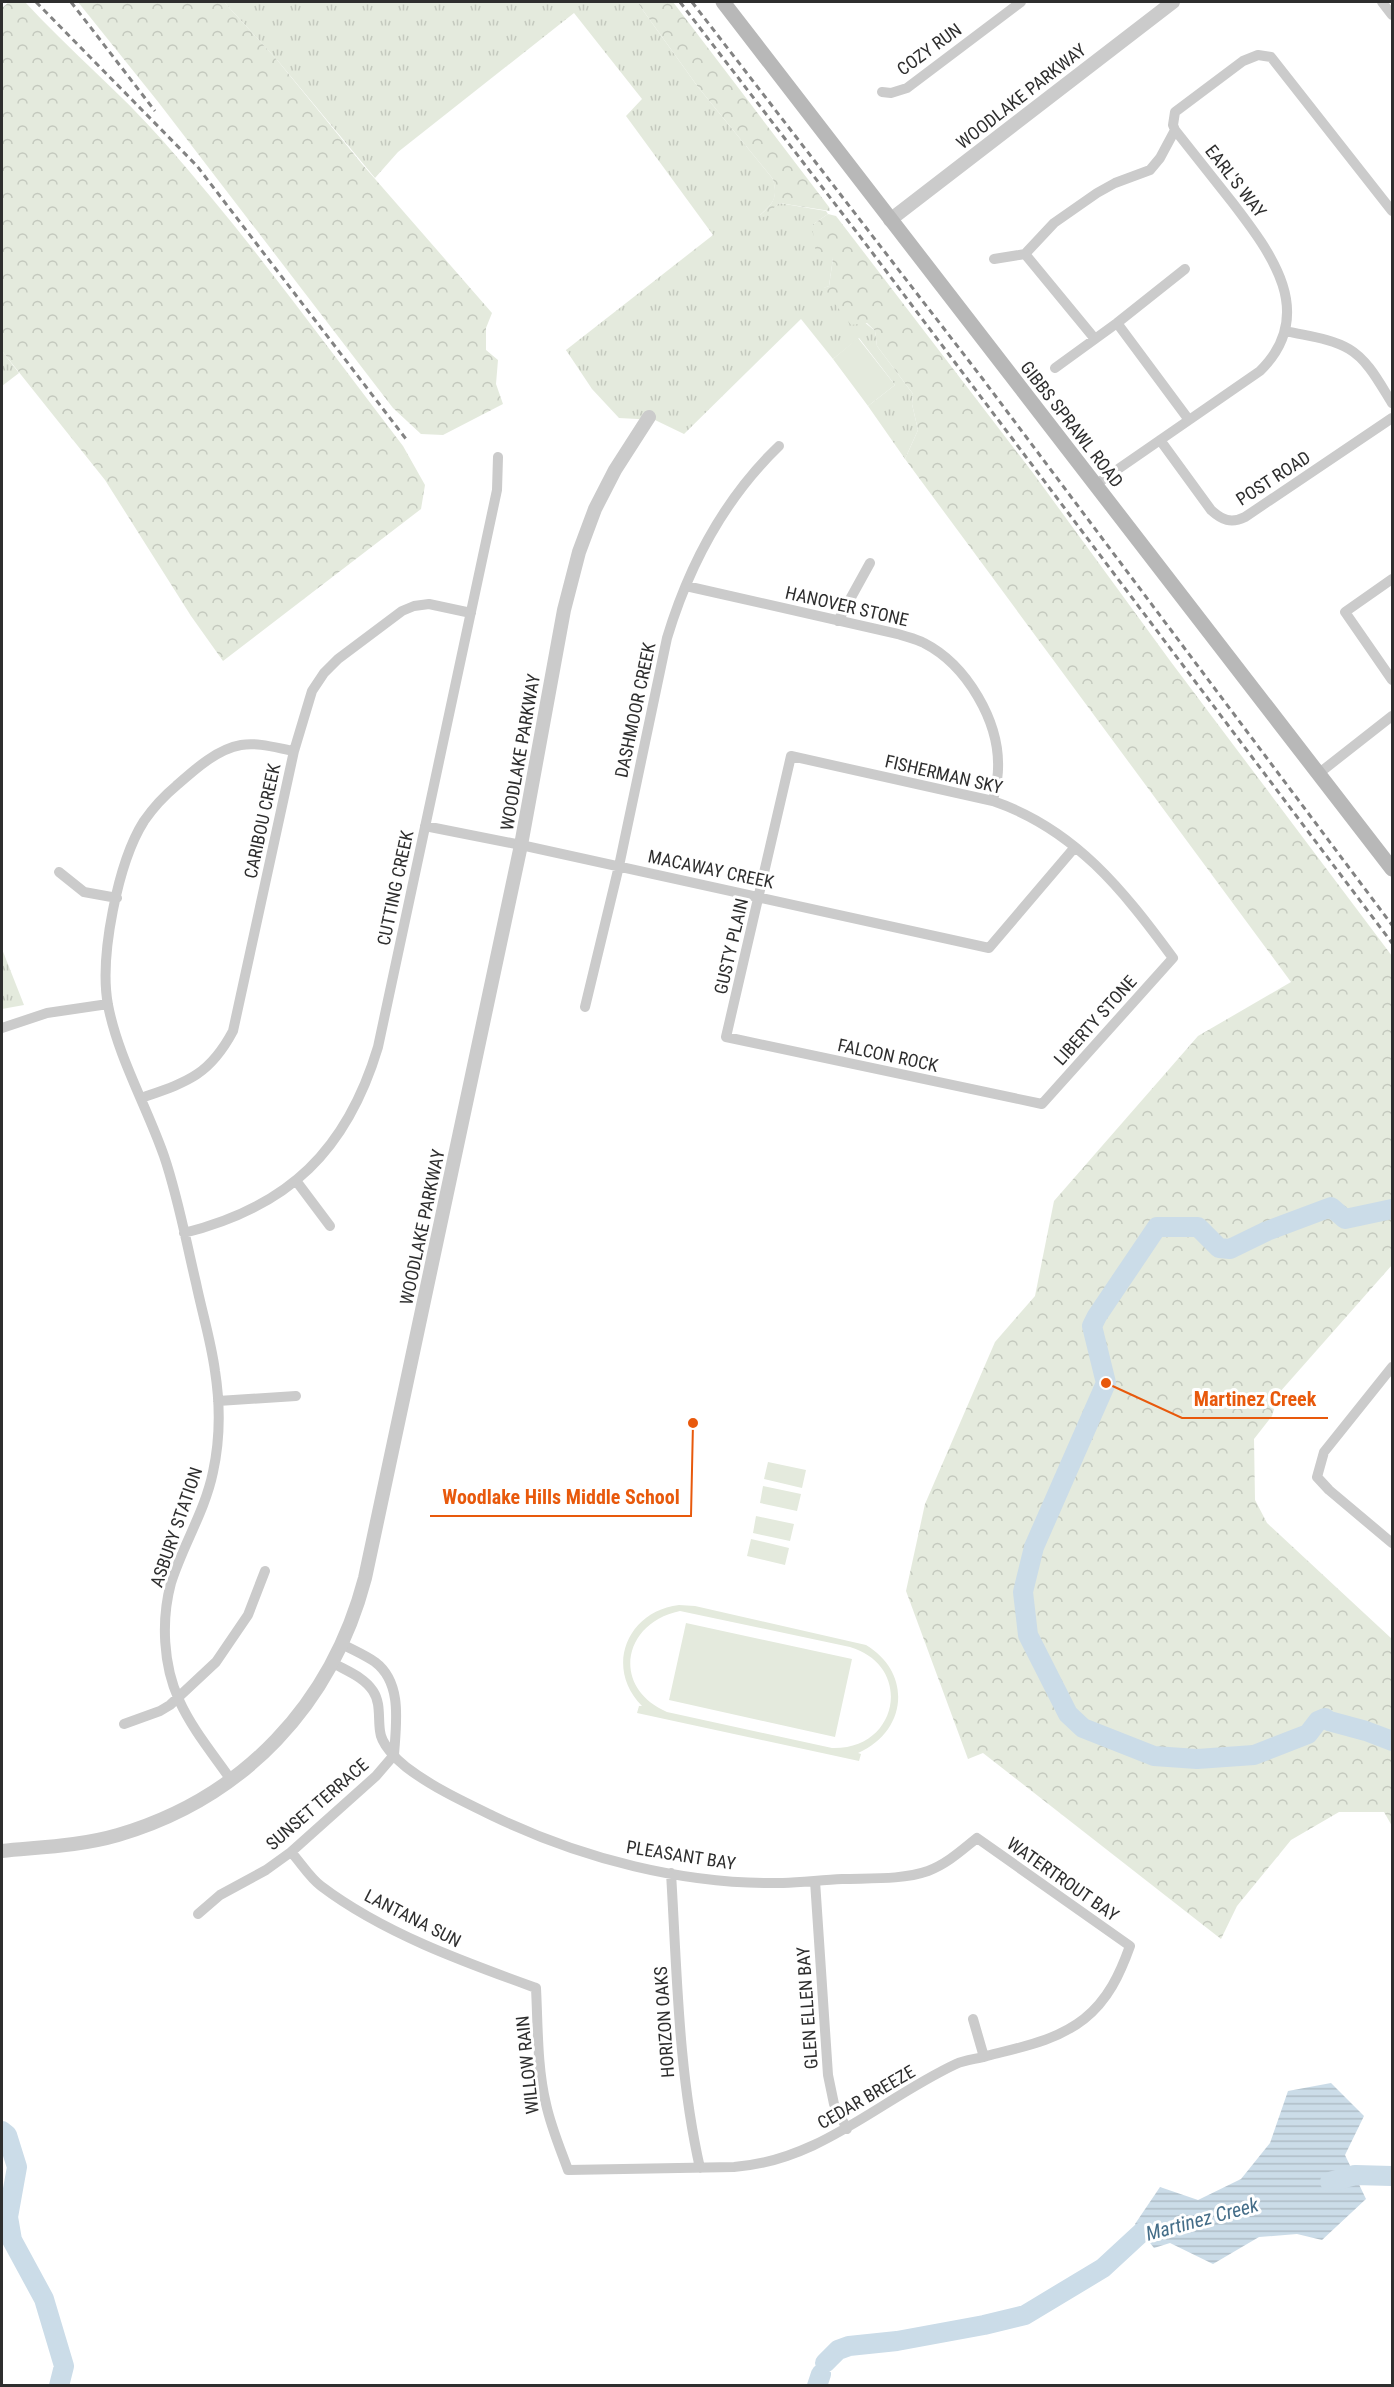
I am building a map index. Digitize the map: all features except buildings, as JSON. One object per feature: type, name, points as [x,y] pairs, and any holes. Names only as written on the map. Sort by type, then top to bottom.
[{"type":"main road","name":"GIBBS SPRAWL ROAD","points":[[723,2],[1392,869]]},
{"type":"street","name":"COZY RUN","points":[[882,92],[891,93],[907,88],[1021,2]]},
{"type":"street","name":"WOODLAKE PARKWAY","points":[[890,220],[1173,2]]},
{"type":"street","points":[[1382,2],[1392,15]]},
{"type":"street","points":[[994,259],[1025,254],[1054,223],[1097,193],[1115,183],[1150,170],[1160,158],[1175,130],[1173,125],[1175,112],[1243,61],[1258,55],[1271,57],[1392,211]]},
{"type":"street","name":"EARL'S WAY","points":[[1095,485],[1260,371],[1278,348],[1286,331],[1288,317],[1285,291],[1280,276],[1259,238],[1175,130]]},
{"type":"street","points":[[1025,254],[1095,339]]},
{"type":"street","points":[[1055,368],[1185,269]]},
{"type":"street","points":[[1117,323],[1189,420]]},
{"type":"street","points":[[1286,331],[1350,349],[1368,366],[1392,403]]},
{"type":"street","name":"WOODLAKE PARKWAY","points":[[2,1851],[84,1842],[117,1835],[178,1811],[231,1780],[253,1763],[293,1722],[333,1663],[342,1644],[358,1605],[365,1578],[521,845],[564,610],[579,552],[595,509],[615,470],[649,417]]},
{"type":"street","name":"POST ROAD","points":[[1160,440],[1211,510],[1219,517],[1233,522],[1245,517],[1392,418]]},
{"type":"street","name":"DASHMOOR CREEK","points":[[585,1007],[619,866],[668,638],[686,586],[711,529],[744,482],[779,446]]},
{"type":"street","name":"CUTTING CREEK","points":[[184,1233],[212,1226],[240,1215],[297,1182],[341,1132],[369,1077],[378,1047],[498,490],[498,458]]},
{"type":"street","points":[[838,621],[870,562]]},
{"type":"street","points":[[1392,579],[1344,612],[1392,680]]},
{"type":"street","name":"HANOVER STONE","points":[[686,586],[898,634],[924,643],[946,658],[973,688],[989,716],[997,743],[998,770],[993,801]]},
{"type":"street","name":"CARIBOU CREEK","points":[[141,1098],[182,1084],[198,1075],[214,1061],[233,1031],[294,751],[312,692],[324,673],[338,659],[402,611],[414,606],[429,604],[471,613]]},
{"type":"street","points":[[1318,774],[1392,716]]},
{"type":"street","name":"ASBURY STATION","points":[[231,1780],[192,1724],[178,1698],[167,1655],[165,1621],[171,1583],[203,1506],[214,1471],[218,1401],[215,1369],[165,1158],[115,1031],[108,1004],[105,976],[108,943],[117,898],[132,843],[145,819],[163,797],[196,769],[220,753],[240,745],[261,745],[294,751]]},
{"type":"street","name":"FISHERMAN SKY","points":[[791,756],[993,801],[1014,808],[1075,847],[1118,886],[1173,958]]},
{"type":"street","name":"GUSTY PLAIN","points":[[726,1037],[791,756]]},
{"type":"street","name":"MACAWAY CREEK","points":[[425,826],[759,896],[990,948],[1075,847]]},
{"type":"street","points":[[59,872],[84,892],[117,898]]},
{"type":"street","name":"LIBERTY STONE","points":[[1042,1104],[1173,958]]},
{"type":"street","points":[[2,1028],[47,1013],[108,1004]]},
{"type":"street","name":"FALCON ROCK","points":[[726,1037],[1042,1104]]},
{"type":"street","points":[[297,1182],[330,1227]]},
{"type":"street","points":[[1392,1367],[1324,1452],[1317,1477],[1329,1490],[1392,1543]]},
{"type":"street","points":[[218,1401],[296,1396]]},
{"type":"street","points":[[124,1724],[160,1711],[178,1698],[216,1662],[248,1615],[265,1570]]},
{"type":"street","points":[[342,1644],[374,1661],[384,1670],[392,1683],[395,1697],[394,1755]]},
{"type":"street","name":"PLEASANT BAY","points":[[333,1663],[360,1677],[374,1692],[380,1733],[384,1743],[394,1755],[418,1775],[465,1803],[527,1832],[595,1856],[671,1873],[720,1880],[782,1883],[907,1876],[928,1871],[947,1862],[977,1838]]},
{"type":"street","points":[[377,1702],[395,1697]]},
{"type":"street","name":"SUNSET TERRACE","points":[[198,1914],[220,1894],[266,1870],[291,1852],[376,1776],[394,1755]]},
{"type":"street","name":"WATERTROUT BAY","points":[[977,1838],[1130,1946]]},
{"type":"street","name":"LANTANA SUN","points":[[291,1852],[320,1886],[388,1926],[455,1958],[536,1988]]},
{"type":"street","name":"HORIZON OAKS","points":[[671,1873],[685,2085],[700,2168]]},
{"type":"street","name":"GLEN ELLEN BAY","points":[[815,1881],[828,2075],[834,2104],[847,2129]]},
{"type":"street","name":"CEDAR BREEZE","points":[[568,2170],[756,2166],[778,2161],[847,2129],[958,2063],[1050,2039],[1086,2018],[1106,1996],[1119,1975],[1130,1946]]},
{"type":"street","name":"WILLOW RAIN","points":[[536,1988],[545,2102],[568,2170]]},
{"type":"street","points":[[973,2019],[984,2057]]},
{"type":"green space","points":[[9,2],[25,2],[147,123],[195,178],[286,291],[403,446],[425,485],[421,509],[223,661],[191,616],[105,480],[2,351],[2,8]]},
{"type":"green space","points":[[78,2],[224,2],[278,61],[362,164],[492,313],[486,328],[486,350],[498,360],[496,384],[503,404],[443,435],[421,434],[393,408],[159,103]]},
{"type":"green space","points":[[224,2],[637,2],[698,87],[773,179],[774,199],[760,215],[764,216],[779,203],[826,211],[828,214],[812,225],[833,258],[829,286],[824,288],[875,331],[877,346],[913,394],[912,404],[918,430],[905,459],[868,406],[895,385],[859,338],[833,359],[801,319],[684,434],[655,420],[619,418],[592,389],[566,350],[713,235],[626,116],[642,99],[574,13],[398,152],[375,178],[278,61]]},
{"type":"green space","points":[[637,2],[673,2],[830,211],[779,203],[764,217],[759,216],[773,200],[775,191],[773,179],[698,87]]},
{"type":"green space","points":[[828,214],[836,216],[1033,473],[1171,662],[1392,956],[1392,1265],[1279,1393],[1272,1416],[1254,1439],[1255,1500],[1267,1523],[1392,1639],[1392,1826],[1384,1812],[1339,1812],[1291,1840],[1237,1906],[1221,1939],[983,1753],[968,1759],[906,1591],[925,1504],[995,1342],[1035,1296],[1054,1201],[1198,1036],[1291,982],[905,459],[918,430],[912,404],[913,394],[877,346],[875,331],[867,323],[851,325],[823,288],[829,286],[833,258],[816,254],[812,225]]},
{"type":"green space","points":[[858,338],[895,385],[868,406],[833,359]]},
{"type":"green space","points":[[2,351],[19,373],[2,386]]},
{"type":"green space","points":[[2,949],[24,1005],[2,1009]]},
{"type":"green space","points":[[768,1462],[806,1470],[802,1488],[764,1479]]},
{"type":"green space","points":[[763,1486],[801,1494],[797,1511],[760,1503]]},
{"type":"green space","points":[[756,1516],[794,1524],[790,1541],[753,1533]]},
{"type":"green space","points":[[751,1539],[789,1548],[785,1565],[747,1556]]},
{"type":"green space","points":[[679,1605],[695,1606],[866,1645],[881,1657],[891,1671],[897,1686],[898,1702],[894,1717],[887,1731],[858,1753],[861,1754],[859,1761],[637,1713],[639,1706],[642,1706],[631,1691],[624,1675],[623,1659],[627,1643],[634,1630],[646,1618],[661,1610]],"holes":[[[680,1611],[850,1647],[870,1657],[884,1671],[890,1688],[890,1705],[884,1722],[872,1736],[855,1745],[832,1748],[667,1712],[649,1701],[637,1688],[631,1673],[631,1657],[636,1642],[646,1628],[660,1618]]]},
{"type":"green space","points":[[686,1623],[852,1659],[835,1737],[669,1700]]},
{"type":"water","points":[[1331,2083],[1364,2116],[1345,2155],[1366,2199],[1322,2240],[1297,2234],[1259,2237],[1213,2264],[1170,2243],[1154,2248],[1135,2224],[1160,2187],[1198,2200],[1241,2179],[1270,2143],[1288,2091]]},
{"type":"waterway","name":"Martinez Creek","points":[[1392,1209],[1345,1219],[1331,1207],[1267,1231],[1230,1249],[1219,1248],[1198,1227],[1157,1227],[1092,1326],[1106,1383],[1034,1547],[1023,1592],[1028,1635],[1068,1714],[1083,1728],[1154,1756],[1197,1759],[1254,1755],[1308,1734],[1318,1721],[1325,1718],[1392,1741]]},
{"type":"waterway","name":"Martinez Creek","points":[[2,2131],[7,2135],[17,2167],[8,2217],[12,2240],[44,2299],[64,2366],[59,2386]]},
{"type":"waterway","name":"Martinez Creek","points":[[1330,2182],[1355,2175],[1392,2176]]},
{"type":"waterway","name":"Martinez Creek","points":[[825,2363],[838,2350],[849,2346],[897,2341],[1025,2315],[1103,2268],[1142,2232],[1166,2228]]},
{"type":"waterway","name":"Martinez Creek","points":[[817,2386],[821,2374]]},
{"type":"railway","points":[[36,2],[197,166],[406,439]]},
{"type":"railway","points":[[71,2],[155,111]]},
{"type":"railway","points":[[680,2],[865,243],[1392,943]]},
{"type":"railway","points":[[692,2],[982,378],[1392,925]]},
{"type":"place","name":"Martinez Creek","points":[[1106,1383]]},
{"type":"place","name":"Woodlake Hills Middle School","points":[[693,1423]]}]
